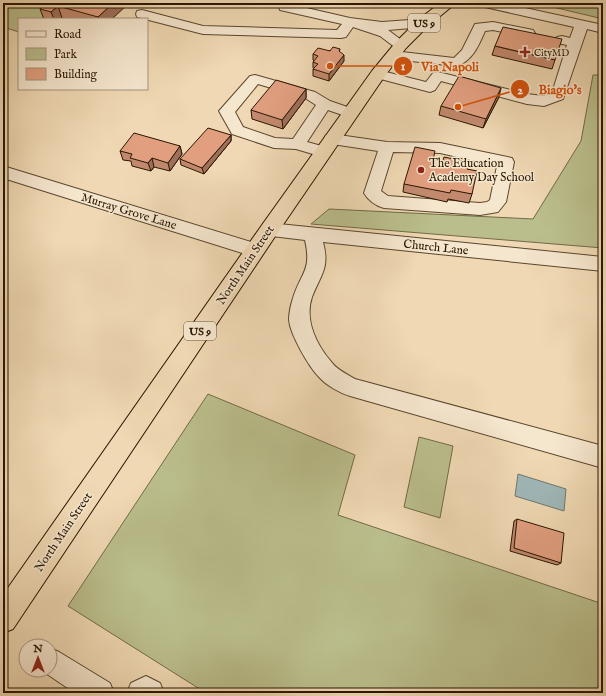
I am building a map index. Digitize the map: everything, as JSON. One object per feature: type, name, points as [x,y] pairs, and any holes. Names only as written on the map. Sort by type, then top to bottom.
[{"type":"highway","name":"North Main Street","points":[[3,620],[255,250],[378,74],[397,50],[423,23],[449,3]]},
{"type":"street","points":[[139,16],[153,3]]},
{"type":"street","points":[[485,3],[603,29]]},
{"type":"street","points":[[266,32],[287,5],[385,33],[397,50],[456,62],[468,51],[480,27],[493,26],[538,35]]},
{"type":"street","points":[[139,16],[203,30],[266,32],[341,34],[350,22]]},
{"type":"street","points":[[350,22],[382,26],[423,23]]},
{"type":"street","points":[[378,74],[430,86],[438,76],[526,100],[544,101],[558,96],[582,24]]},
{"type":"street","points":[[553,38],[575,43]]},
{"type":"street","points":[[351,113],[325,104],[310,95],[255,79],[227,111],[237,130],[274,143],[440,148],[506,162],[498,202],[492,208],[480,209],[384,202],[372,193],[387,147]]},
{"type":"street","points":[[297,144],[325,104]]},
{"type":"street","name":"Murray Grove Lane","points":[[3,172],[255,250]]},
{"type":"street","name":"Church Lane","points":[[269,230],[598,266]]},
{"type":"street","points":[[312,234],[317,254],[317,264],[302,299],[299,320],[308,345],[326,371],[350,387],[603,457]]},
{"type":"street","points":[[58,667],[100,693]]},
{"type":"street","points":[[141,693],[146,690],[150,693]]},
{"type":"green space","points":[[3,3],[59,3],[42,18],[18,18],[18,32],[3,27]]},
{"type":"green space","points":[[536,3],[603,3],[603,19]]},
{"type":"green space","points":[[593,75],[603,75],[603,248],[311,224],[329,209],[533,219],[581,141]]},
{"type":"green space","points":[[208,394],[355,455],[338,515],[603,604],[603,693],[206,693],[68,606]]},
{"type":"green space","points":[[419,437],[453,446],[440,518],[404,507]]},
{"type":"water","points":[[518,474],[566,489],[564,511],[515,496]]},
{"type":"building","points":[[47,3],[113,3],[98,17],[58,6],[51,12],[40,9]]},
{"type":"building","points":[[503,27],[562,39],[555,60],[495,46]]},
{"type":"building","points":[[333,47],[340,49],[339,51],[344,55],[329,74],[313,69],[318,64],[313,62],[318,56],[313,54],[318,48],[330,51]]},
{"type":"building","points":[[459,76],[501,88],[486,119],[441,106]]},
{"type":"building","points":[[276,80],[306,89],[282,120],[251,110]]},
{"type":"building","points":[[208,128],[231,135],[202,168],[180,159]]},
{"type":"building","points":[[134,133],[180,146],[168,163],[152,158],[148,163],[130,158],[132,154],[120,151]]},
{"type":"building","points":[[415,147],[435,151],[432,165],[441,167],[444,157],[468,162],[467,169],[477,171],[472,194],[451,190],[450,193],[404,184]]},
{"type":"building","points":[[517,519],[564,533],[561,563],[514,548]]},
{"type":"place","name":"CityMD","points":[[525,52]]},
{"type":"place","name":"Via Napoli","points":[[330,66]]},
{"type":"place","name":"Biagio's","points":[[458,107]]},
{"type":"place","name":"The Education Academy Day School","points":[[421,170]]}]
